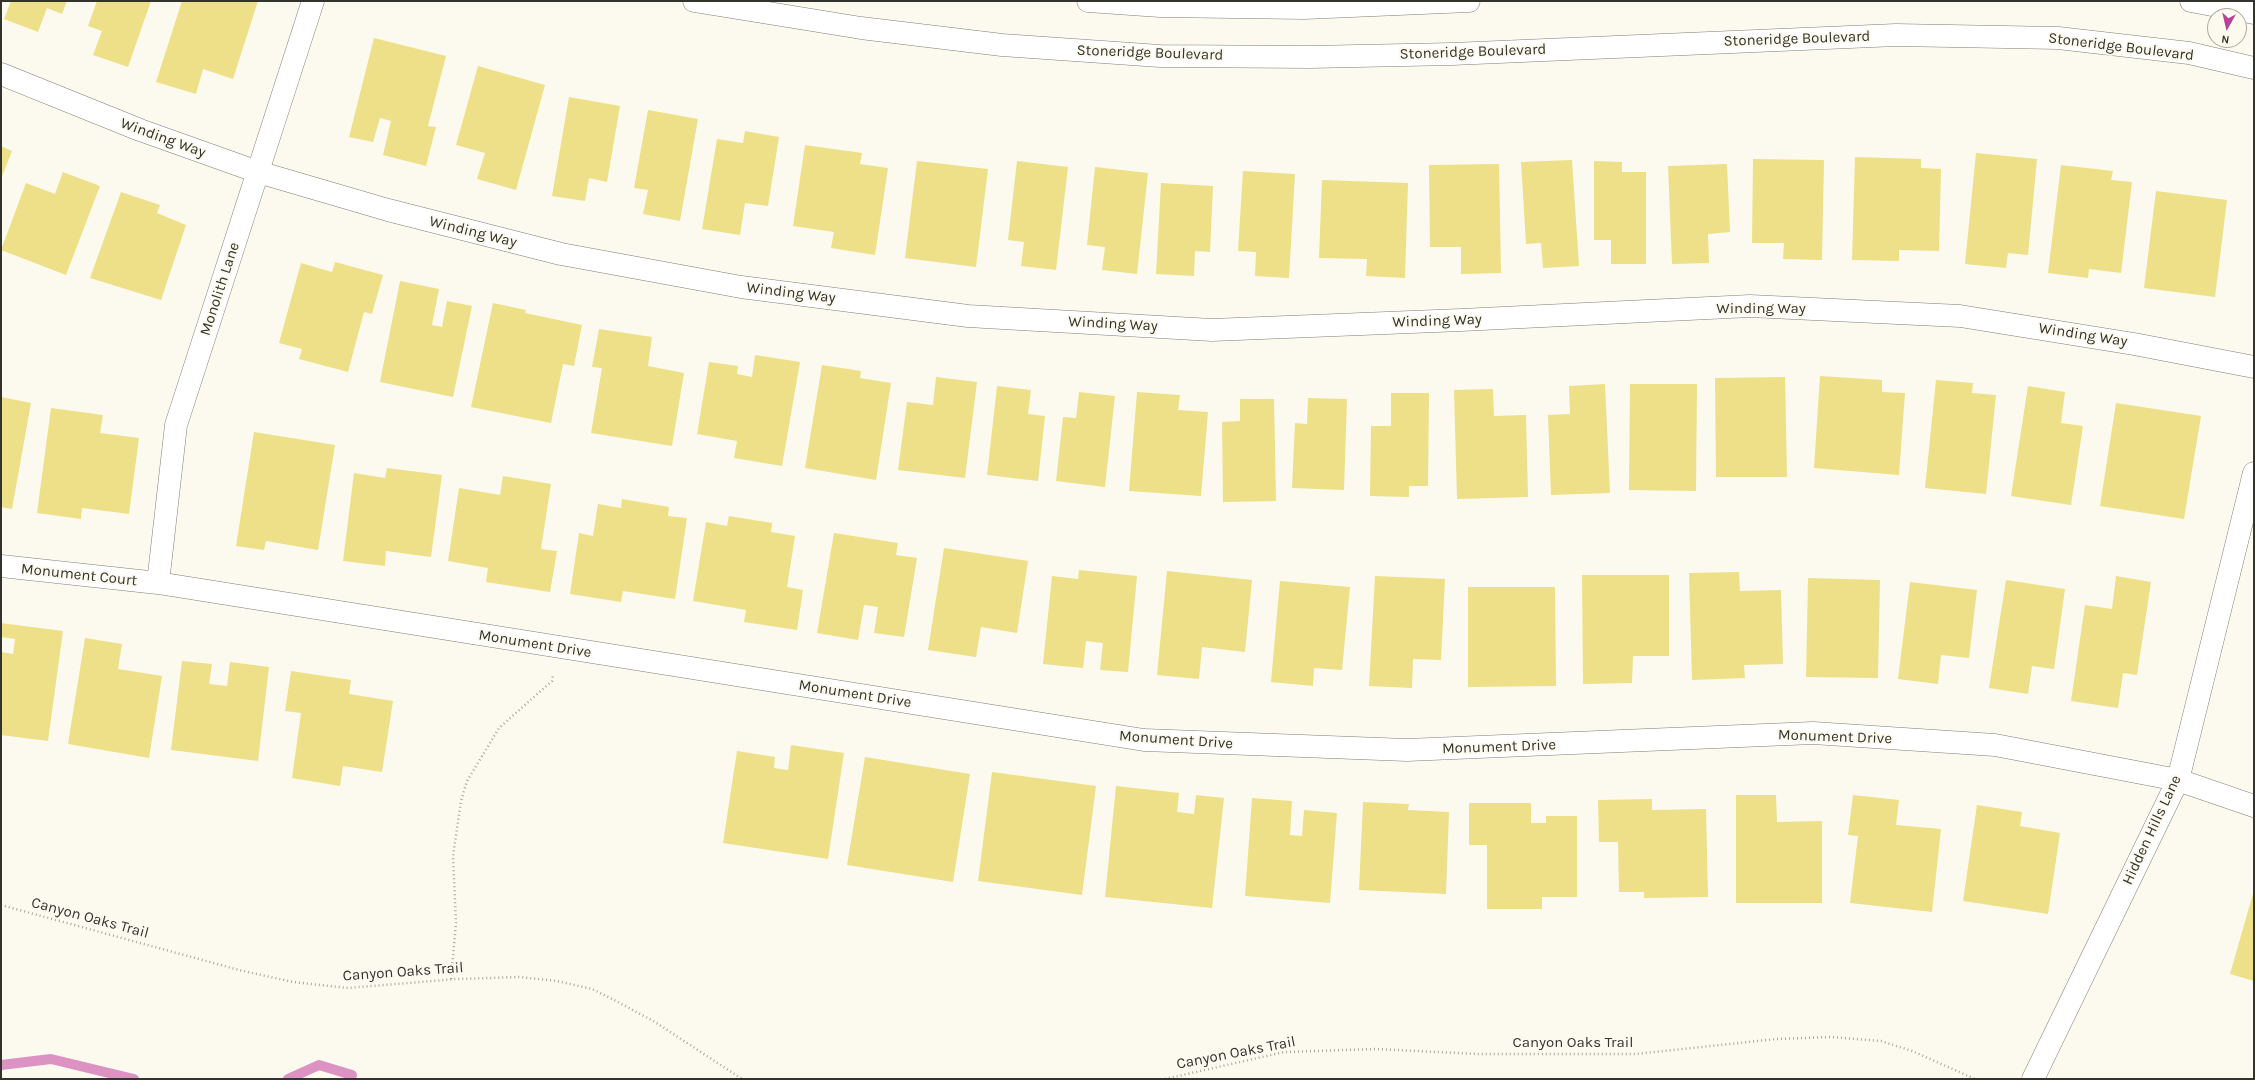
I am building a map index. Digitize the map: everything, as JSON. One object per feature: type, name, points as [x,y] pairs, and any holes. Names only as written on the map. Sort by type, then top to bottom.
[{"type":"street","name":"Monolith Lane","points":[[158,583],[176,425],[313,1]]},
{"type":"street","name":"Stoneridge Boulevard","points":[[694,1],[861,28],[1002,46],[1160,56],[1310,57],[1452,54],[1896,35],[2058,38],[2189,53],[2254,68]]},
{"type":"street","points":[[1088,1],[1160,6],[1304,8],[1469,1]]},
{"type":"street","points":[[2192,1],[2254,12]]},
{"type":"street","name":"Winding Way","points":[[1,74],[140,130],[258,172],[388,210],[561,254],[741,287],[968,316],[1212,330],[1469,320],[1750,306],[1960,316],[2134,344],[2254,368]]},
{"type":"street","name":"Hidden Hills Lane","points":[[2033,1079],[2178,780],[2254,472]]},
{"type":"street","name":"Monument Court","points":[[1,566],[158,583]]},
{"type":"street","name":"Monument Drive","points":[[158,583],[1144,740],[1407,750],[1813,733],[1995,745],[2178,780],[2254,806]]},
{"type":"path","points":[[451,979],[456,924],[453,856],[461,800],[467,781],[499,728],[552,681],[557,647]]},
{"type":"path","name":"Canyon Oaks Trail","points":[[1,905],[231,968],[294,982],[348,988],[451,979],[519,977],[557,981],[592,989],[655,1022],[742,1079]]},
{"type":"path","name":"Canyon Oaks Trail","points":[[1165,1079],[1284,1052],[1376,1049],[1478,1054],[1636,1054],[1776,1039],[1831,1037],[1881,1041],[1912,1051],[1975,1079]]},
{"type":"building","points":[[11,1],[67,1],[62,14],[47,8],[38,32],[4,19]]},
{"type":"building","points":[[97,1],[151,1],[128,67],[93,55],[102,31],[88,26]]},
{"type":"building","points":[[182,1],[258,1],[233,79],[203,69],[196,94],[156,82]]},
{"type":"building","points":[[374,38],[446,56],[428,126],[436,127],[426,166],[383,155],[391,121],[380,118],[373,142],[349,137]]},
{"type":"building","points":[[478,66],[545,85],[516,190],[477,179],[485,153],[456,145]]},
{"type":"building","points":[[569,97],[620,106],[607,182],[589,178],[585,201],[552,196]]},
{"type":"building","points":[[648,110],[698,119],[680,221],[643,214],[648,190],[634,188]]},
{"type":"building","points":[[745,131],[779,137],[768,206],[745,203],[740,235],[702,229],[717,139],[743,143]]},
{"type":"building","points":[[805,145],[862,153],[860,164],[888,168],[875,255],[831,248],[834,232],[793,226]]},
{"type":"building","points":[[1,146],[12,151],[1,179]]},
{"type":"building","points":[[1976,153],[2037,159],[2028,255],[2008,253],[2006,268],[1965,264]]},
{"type":"building","points":[[1855,157],[1921,159],[1921,168],[1941,169],[1939,251],[1899,250],[1899,261],[1852,260]]},
{"type":"building","points":[[1753,159],[1824,160],[1822,260],[1783,259],[1784,243],[1752,243]]},
{"type":"building","points":[[1572,160],[1579,266],[1543,268],[1541,243],[1526,244],[1521,162]]},
{"type":"building","points":[[917,161],[988,169],[976,267],[905,258]]},
{"type":"building","points":[[1017,161],[1068,167],[1056,270],[1021,266],[1024,242],[1008,240]]},
{"type":"building","points":[[1594,161],[1622,162],[1622,172],[1646,172],[1646,264],[1611,264],[1611,240],[1594,240]]},
{"type":"building","points":[[1499,164],[1501,273],[1461,274],[1461,247],[1430,247],[1429,165]]},
{"type":"building","points":[[1727,164],[1730,232],[1708,234],[1709,263],[1672,264],[1668,166]]},
{"type":"building","points":[[2061,165],[2113,171],[2111,180],[2132,182],[2121,273],[2089,269],[2088,278],[2048,273]]},
{"type":"building","points":[[1095,167],[1148,173],[1137,274],[1102,270],[1105,247],[1087,245]]},
{"type":"building","points":[[1243,171],[1295,174],[1289,278],[1255,276],[1256,252],[1238,251]]},
{"type":"building","points":[[63,172],[100,186],[66,275],[1,250],[26,183],[55,194]]},
{"type":"building","points":[[1322,180],[1408,183],[1405,278],[1366,276],[1367,259],[1319,258]]},
{"type":"building","points":[[1161,183],[1213,186],[1210,252],[1195,251],[1194,276],[1156,274]]},
{"type":"building","points":[[2156,191],[2227,200],[2215,297],[2144,288]]},
{"type":"building","points":[[121,192],[160,205],[157,213],[186,225],[161,300],[90,278]]},
{"type":"building","points":[[335,262],[383,275],[372,314],[364,312],[348,372],[299,359],[302,349],[279,343],[301,263],[332,272]]},
{"type":"building","points":[[400,281],[439,289],[432,325],[442,327],[447,301],[472,306],[453,397],[380,382]]},
{"type":"building","points":[[493,303],[526,310],[525,313],[582,325],[574,366],[563,364],[551,423],[471,407]]},
{"type":"building","points":[[599,329],[652,337],[648,366],[684,373],[672,446],[591,433],[602,368],[592,367]]},
{"type":"building","points":[[755,355],[800,362],[782,466],[734,458],[737,441],[697,434],[709,362],[738,366],[737,374],[752,377]]},
{"type":"building","points":[[822,365],[861,371],[860,378],[891,383],[876,480],[805,468]]},
{"type":"building","points":[[1820,376],[1882,380],[1882,392],[1905,393],[1899,475],[1814,468]]},
{"type":"building","points":[[936,377],[977,382],[965,478],[898,470],[907,402],[933,405]]},
{"type":"building","points":[[1785,377],[1787,477],[1716,477],[1715,378]]},
{"type":"building","points":[[1936,380],[1973,383],[1972,393],[1996,395],[1986,494],[1925,488]]},
{"type":"building","points":[[1605,384],[1610,493],[1551,495],[1548,415],[1570,414],[1569,386]]},
{"type":"building","points":[[1630,384],[1697,384],[1696,491],[1629,490]]},
{"type":"building","points":[[997,386],[1031,390],[1028,414],[1045,416],[1038,481],[987,475]]},
{"type":"building","points":[[2028,386],[2065,392],[2061,423],[2083,426],[2071,505],[2011,496]]},
{"type":"building","points":[[1493,389],[1494,416],[1526,415],[1528,497],[1457,499],[1454,390]]},
{"type":"building","points":[[1079,392],[1115,396],[1105,487],[1056,481],[1063,417],[1076,418]]},
{"type":"building","points":[[1137,392],[1180,395],[1178,410],[1208,412],[1201,496],[1129,491]]},
{"type":"building","points":[[1391,393],[1429,393],[1428,486],[1409,486],[1409,497],[1370,496],[1371,426],[1391,426]]},
{"type":"building","points":[[1,397],[31,403],[12,509],[1,507]]},
{"type":"building","points":[[1308,398],[1347,399],[1344,490],[1292,488],[1295,423],[1307,424]]},
{"type":"building","points":[[1240,399],[1274,399],[1276,501],[1223,502],[1222,422],[1240,421]]},
{"type":"building","points":[[2116,403],[2201,416],[2184,519],[2100,506]]},
{"type":"building","points":[[51,408],[103,415],[100,433],[139,438],[129,514],[82,508],[81,519],[37,513]]},
{"type":"building","points":[[254,432],[335,445],[318,550],[266,541],[264,550],[236,546]]},
{"type":"building","points":[[387,468],[442,475],[431,557],[386,551],[385,566],[343,561],[354,473],[385,478]]},
{"type":"building","points":[[503,476],[551,484],[541,549],[557,551],[550,592],[486,582],[488,568],[448,561],[459,488],[500,495]]},
{"type":"building","points":[[622,499],[669,507],[668,516],[687,518],[675,599],[623,591],[621,602],[570,594],[579,533],[593,536],[598,504],[621,508]]},
{"type":"building","points":[[729,516],[772,523],[771,532],[795,536],[787,587],[803,590],[797,630],[744,622],[746,610],[693,601],[706,522],[727,526]]},
{"type":"building","points":[[834,533],[898,543],[896,555],[917,558],[904,637],[874,633],[878,607],[864,605],[858,640],[817,633]]},
{"type":"building","points":[[944,548],[1028,561],[1017,633],[981,627],[976,657],[928,650]]},
{"type":"building","points":[[1079,570],[1137,576],[1128,672],[1100,670],[1103,643],[1086,641],[1083,668],[1043,664],[1052,576],[1078,579]]},
{"type":"building","points":[[1167,571],[1252,580],[1245,652],[1202,647],[1199,679],[1157,675]]},
{"type":"building","points":[[1739,572],[1740,591],[1781,590],[1783,664],[1744,665],[1745,678],[1692,680],[1689,573]]},
{"type":"building","points":[[1582,575],[1669,575],[1669,656],[1633,656],[1632,683],[1583,684]]},
{"type":"building","points":[[1375,576],[1445,579],[1441,660],[1413,659],[1412,688],[1369,686]]},
{"type":"building","points":[[2116,576],[2151,582],[2137,675],[2123,673],[2118,708],[2071,701],[2085,605],[2112,609]]},
{"type":"building","points":[[1808,578],[1880,580],[1878,678],[1806,677]]},
{"type":"building","points":[[2006,580],[2065,589],[2054,669],[2032,666],[2028,694],[1989,688]]},
{"type":"building","points":[[1280,581],[1350,587],[1342,670],[1314,668],[1313,686],[1271,682]]},
{"type":"building","points":[[1910,582],[1977,590],[1969,658],[1941,655],[1938,684],[1898,679]]},
{"type":"building","points":[[1468,587],[1555,587],[1556,686],[1468,687]]},
{"type":"building","points":[[1,623],[63,631],[48,741],[1,735],[1,652],[13,654],[15,639],[1,637]]},
{"type":"building","points":[[85,638],[122,644],[118,669],[162,676],[149,758],[68,744]]},
{"type":"building","points":[[182,661],[212,664],[209,684],[227,686],[230,662],[269,667],[258,761],[171,750]]},
{"type":"building","points":[[291,671],[351,680],[349,694],[393,701],[382,772],[343,766],[340,786],[292,778],[301,713],[285,711]]},
{"type":"building","points":[[791,745],[844,753],[828,859],[723,843],[737,751],[775,757],[774,768],[788,770]]},
{"type":"building","points":[[865,757],[970,774],[953,882],[847,865]]},
{"type":"building","points":[[992,772],[1096,786],[1082,895],[978,881]]},
{"type":"building","points":[[1116,786],[1179,793],[1177,812],[1194,814],[1196,795],[1224,798],[1212,908],[1105,897]]},
{"type":"building","points":[[1736,795],[1776,795],[1777,822],[1822,821],[1822,903],[1736,903]]},
{"type":"building","points":[[1853,795],[1899,800],[1896,825],[1941,829],[1932,912],[1850,903],[1858,836],[1848,835]]},
{"type":"building","points":[[1252,798],[1292,801],[1290,835],[1302,836],[1304,810],[1337,813],[1330,903],[1245,896]]},
{"type":"building","points":[[1652,799],[1652,810],[1706,809],[1708,897],[1644,898],[1644,892],[1619,892],[1618,842],[1599,842],[1598,800]]},
{"type":"building","points":[[1363,802],[1409,804],[1408,810],[1449,812],[1446,894],[1359,890]]},
{"type":"building","points":[[1469,803],[1531,803],[1531,823],[1546,823],[1546,816],[1577,816],[1577,897],[1542,897],[1542,909],[1487,909],[1487,845],[1469,845]]},
{"type":"building","points":[[1977,805],[2022,812],[2020,826],[2060,833],[2048,914],[1963,901]]},
{"type":"building","points":[[2254,890],[2254,981],[2230,974]]},
{"type":"waterway","points":[[1,1065],[51,1059],[134,1079]]},
{"type":"waterway","points":[[288,1079],[319,1065],[352,1075],[350,1079]]}]
